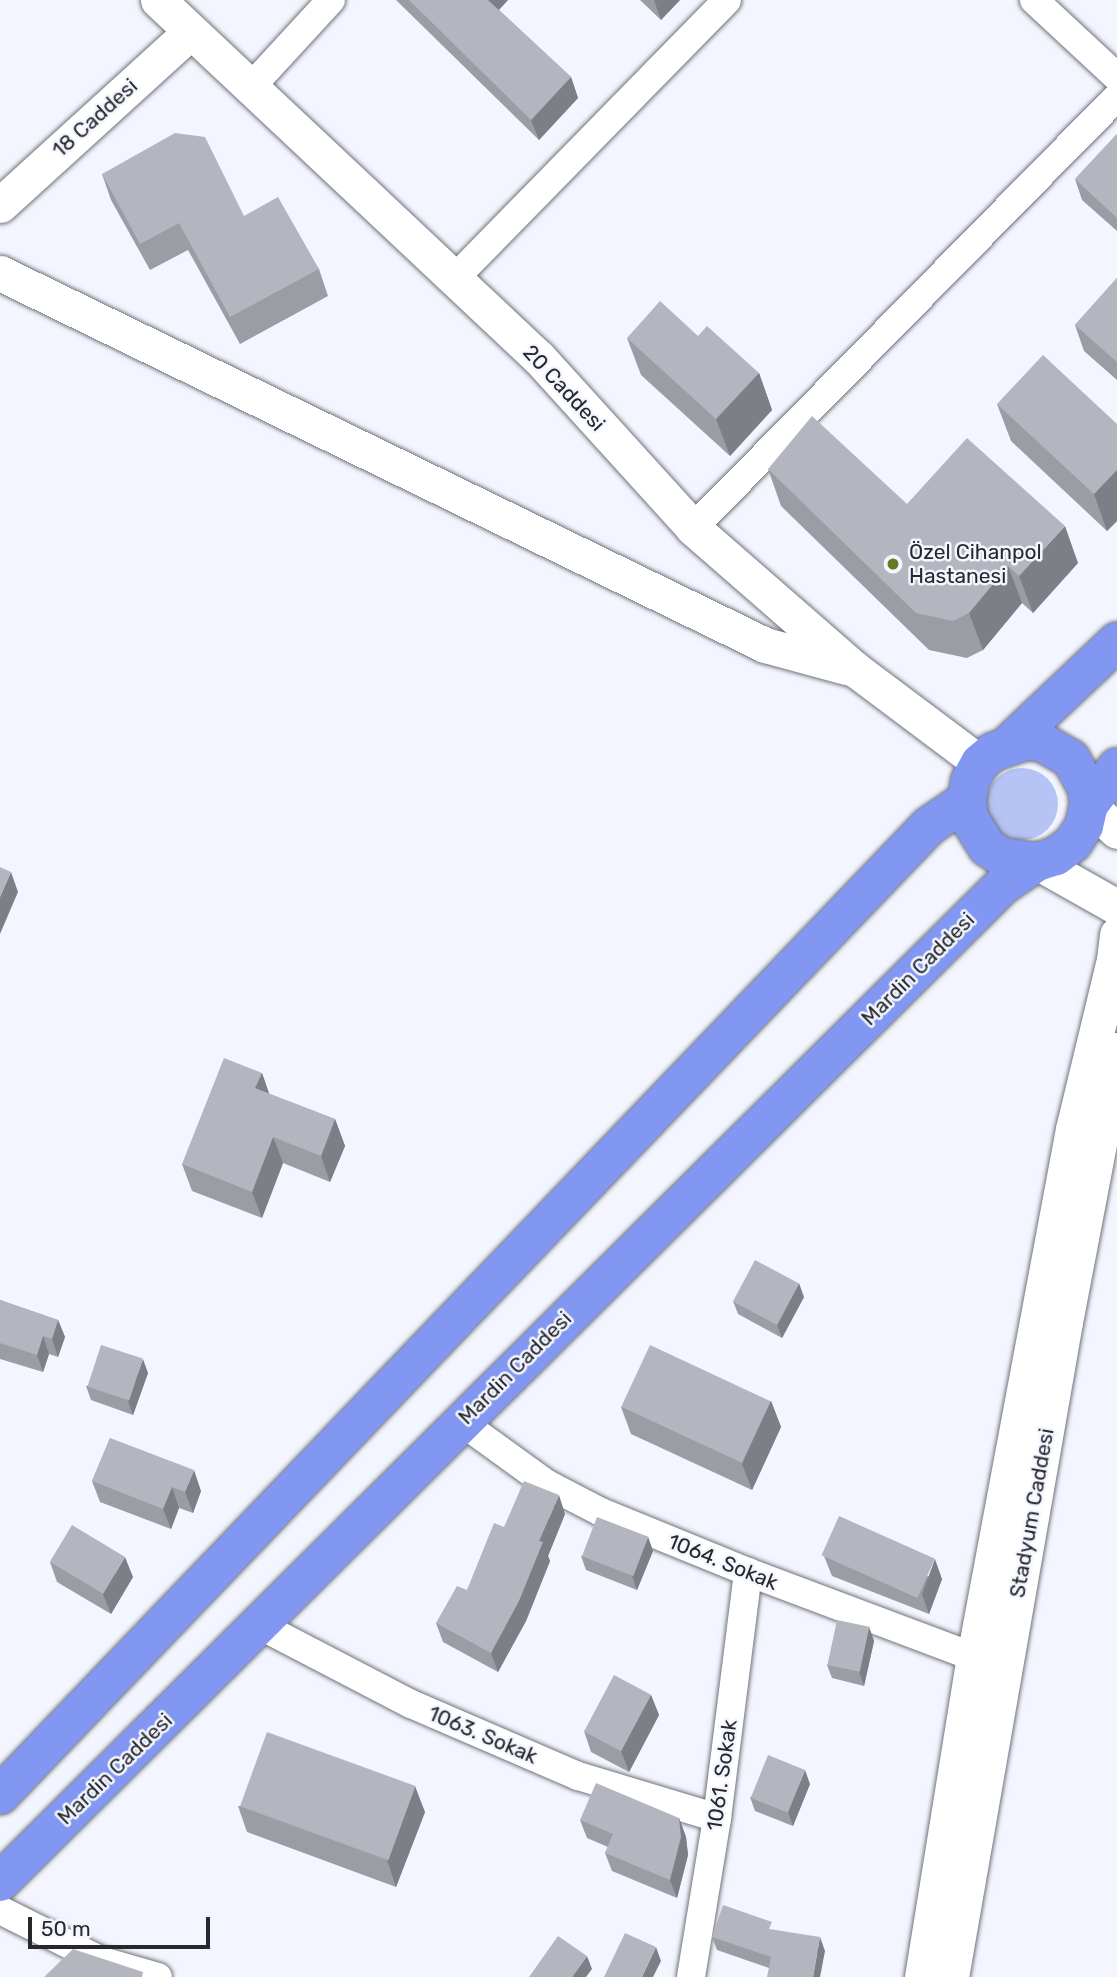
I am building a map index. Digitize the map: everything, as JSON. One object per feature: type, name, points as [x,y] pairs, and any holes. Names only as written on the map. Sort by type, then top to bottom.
[{"type":"highway","points":[[1037,862],[1011,859],[987,848],[969,818],[967,800],[971,780],[995,754],[1117,642]]},
{"type":"highway","points":[[995,754],[1042,743],[1072,759],[1087,788],[1088,805]]},
{"type":"highway","name":"Mardin Caddesi","points":[[0,1882],[261,1626],[460,1421],[1003,885],[1037,862],[1056,856],[1073,843],[1084,825],[1088,805],[1117,767]]},
{"type":"highway","points":[[0,1795],[929,826],[967,800]]},
{"type":"street","name":"20 Caddesi","points":[[158,0],[539,358],[693,528],[856,670],[995,754]]},
{"type":"street","points":[[251,87],[331,0]]},
{"type":"street","points":[[454,279],[727,0]]},
{"type":"street","points":[[1034,0],[1117,77]]},
{"type":"street","name":"18 Caddesi","points":[[0,205],[191,30]]},
{"type":"street","points":[[693,528],[1117,97]]},
{"type":"street","points":[[0,273],[765,645],[856,670]]},
{"type":"street","points":[[1088,805],[1117,831]]},
{"type":"street","points":[[922,1977],[990,1660],[1073,1129],[1114,960],[1116,918],[1037,862]]},
{"type":"street","name":"Stadyum Caddesi","points":[[951,1977],[990,1660],[1117,1050]]},
{"type":"street","name":"1064. Sokak","points":[[460,1421],[547,1484],[601,1513],[748,1572],[990,1660]]},
{"type":"street","name":"1061. Sokak","points":[[691,1977],[717,1818],[748,1572]]},
{"type":"street","name":"1063. Sokak","points":[[261,1626],[411,1704],[578,1776],[717,1818]]},
{"type":"street","points":[[0,1910],[102,1961],[158,1977]]},
{"type":"shaded area","points":[[1015,768],[1029,768],[1048,778],[1058,797],[1058,811],[1048,830],[1029,840],[1015,840],[996,830],[986,811],[986,797],[996,778]]},
{"type":"building","points":[[409,0],[488,0],[571,77],[531,120]]},
{"type":"building","points":[[175,133],[205,137],[244,216],[278,197],[319,269],[230,317],[179,223],[140,244],[102,174]]},
{"type":"building","points":[[1117,134],[1117,218],[1075,179]]},
{"type":"building","points":[[1117,278],[1117,362],[1075,325]]},
{"type":"building","points":[[660,301],[698,336],[707,326],[759,373],[716,419],[627,338]]},
{"type":"building","points":[[1043,355],[1117,424],[1117,470],[1094,494],[997,404]]},
{"type":"building","points":[[812,416],[907,504],[967,438],[1065,526],[1019,576],[1008,566],[969,613],[953,621],[916,613],[768,469]]},
{"type":"building","points":[[0,867],[11,872],[0,897]]},
{"type":"building","points":[[224,1058],[262,1073],[255,1088],[335,1119],[321,1156],[273,1137],[252,1192],[182,1164]]},
{"type":"building","points":[[755,1260],[799,1283],[777,1325],[733,1301]]},
{"type":"building","points":[[0,1300],[58,1320],[52,1339],[43,1336],[37,1355],[0,1343]]},
{"type":"building","points":[[101,1345],[143,1359],[129,1400],[87,1387]]},
{"type":"building","points":[[650,1345],[771,1401],[742,1463],[621,1407]]},
{"type":"building","points":[[110,1438],[194,1470],[185,1492],[172,1487],[163,1509],[92,1481]]},
{"type":"building","points":[[524,1481],[559,1495],[539,1541],[543,1542],[519,1601],[491,1653],[436,1623],[457,1586],[467,1590],[494,1523],[504,1527]]},
{"type":"building","points":[[839,1516],[935,1559],[917,1598],[822,1555]]},
{"type":"building","points":[[597,1517],[648,1537],[633,1576],[582,1556]]},
{"type":"building","points":[[72,1525],[125,1557],[103,1594],[50,1562]]},
{"type":"building","points":[[837,1620],[869,1627],[860,1672],[827,1665]]},
{"type":"building","points":[[614,1675],[651,1695],[621,1751],[584,1732]]},
{"type":"building","points":[[267,1732],[415,1786],[388,1860],[240,1806]]},
{"type":"building","points":[[768,1755],[805,1770],[788,1813],[751,1798]]},
{"type":"building","points":[[596,1783],[679,1818],[681,1837],[670,1880],[605,1853],[613,1834],[580,1820]]},
{"type":"building","points":[[723,1905],[772,1922],[769,1929],[820,1937],[813,1977],[767,1977],[771,1957],[712,1937]]},
{"type":"building","points":[[625,1933],[656,1947],[642,1977],[604,1977]]},
{"type":"building","points":[[558,1936],[587,1956],[572,1977],[529,1977]]},
{"type":"building","points":[[73,1949],[143,1972],[142,1977],[44,1977]]},
{"type":"place","name":"Özel Cihanpol Hastanesi","points":[[893,564]]}]
